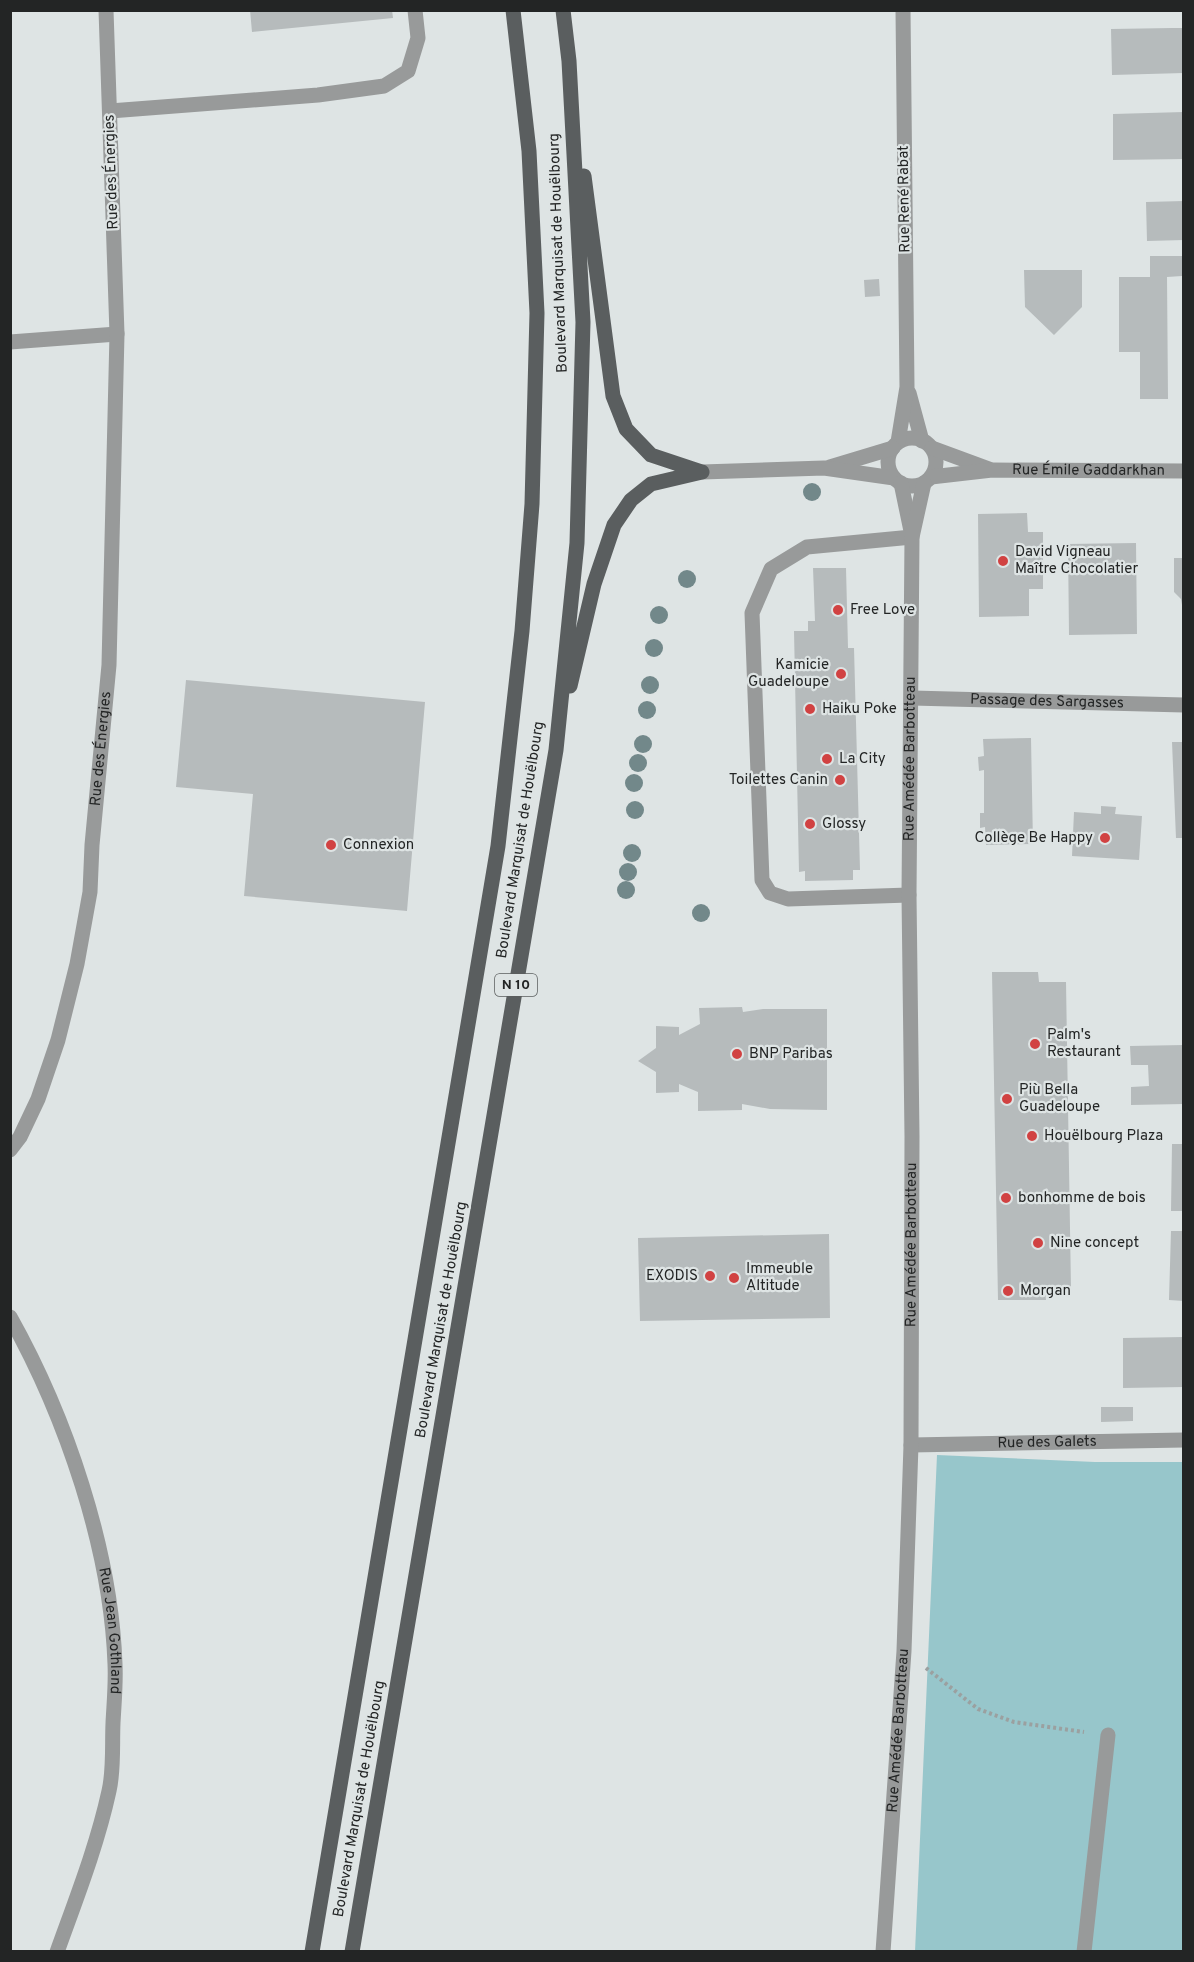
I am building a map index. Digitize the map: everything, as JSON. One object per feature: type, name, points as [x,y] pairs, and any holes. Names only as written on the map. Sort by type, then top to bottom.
[{"type":"main road","name":"Boulevard Marquisat de Houëlbourg","points":[[312,1952],[498,846],[522,631],[532,504],[537,313],[529,150],[513,10]]},
{"type":"main road","name":"Boulevard Marquisat de Houëlbourg","points":[[352,1952],[556,750],[577,543],[583,322],[569,62],[563,10]]},
{"type":"main road","points":[[569,62],[613,396],[626,429],[651,455],[702,472]]},
{"type":"main road","points":[[556,750],[594,584],[614,525],[631,500],[651,484],[702,472]]},
{"type":"street","name":"Rue des Énergies","points":[[10,1150],[20,1137],[38,1099],[58,1040],[77,964],[90,892],[92,845],[109,665],[117,334],[106,10]]},
{"type":"street","points":[[110,111],[318,95],[384,86],[408,71],[418,38],[415,10]]},
{"type":"street","name":"Rue René Rabat","points":[[896,445],[907,387],[903,10]]},
{"type":"street","points":[[10,342],[117,334]]},
{"type":"street","name":"Rue René Rabat","points":[[907,387],[927,445]]},
{"type":"street","points":[[702,472],[824,468],[898,481],[909,486],[928,480],[936,463],[927,445],[913,438],[824,468]]},
{"type":"street","points":[[896,445],[888,464],[898,481]]},
{"type":"street","name":"Rue Émile Gaddarkhan","points":[[927,445],[992,470]]},
{"type":"street","name":"Rue Émile Gaddarkhan","points":[[928,480],[992,470],[1184,471]]},
{"type":"street","name":"Rue Amédée Barbotteau","points":[[912,537],[928,480]]},
{"type":"street","name":"Rue Amédée Barbotteau","points":[[883,1952],[904,1651],[911,1445],[912,1136],[909,895],[912,537],[898,481]]},
{"type":"street","points":[[909,895],[788,899],[770,893],[762,880],[752,613],[771,570],[807,547],[912,537]]},
{"type":"street","name":"Passage des Sargasses","points":[[912,698],[1184,705]]},
{"type":"street","name":"Rue Jean Gothland","points":[[10,1317],[27,1346],[53,1404],[96,1533],[109,1605],[115,1664],[110,1789],[90,1861],[57,1952]]},
{"type":"street","name":"Rue des Galets","points":[[911,1445],[1184,1440]]},
{"type":"street","points":[[1083,1952],[1108,1735]]},
{"type":"path","points":[[904,1651],[978,1710],[1014,1722],[1108,1735]]},
{"type":"shaded area","points":[[937,1455],[1095,1462],[1183,1462],[1183,1951],[915,1952]]},
{"type":"building","points":[[250,10],[392,10],[393,18],[252,32]]},
{"type":"building","points":[[1184,28],[1184,73],[1112,75],[1111,29]]},
{"type":"building","points":[[1184,112],[1184,159],[1113,160],[1113,114]]},
{"type":"building","points":[[1184,201],[1184,240],[1147,241],[1146,202]]},
{"type":"building","points":[[1150,256],[1182,256],[1182,276],[1167,277],[1168,399],[1140,399],[1140,352],[1119,352],[1119,277],[1150,277]]},
{"type":"building","points":[[1024,270],[1082,270],[1082,307],[1054,335],[1025,307]]},
{"type":"building","points":[[879,279],[880,296],[865,297],[864,280]]},
{"type":"building","points":[[1027,513],[1028,532],[1043,532],[1043,589],[1029,589],[1029,616],[979,617],[978,514]]},
{"type":"building","points":[[1136,543],[1137,634],[1069,635],[1068,544]]},
{"type":"building","points":[[1174,558],[1184,558],[1184,605],[1174,592]]},
{"type":"building","name":"La City","points":[[813,568],[846,568],[848,648],[854,648],[860,870],[853,870],[853,880],[805,881],[805,871],[799,872],[794,631],[808,631],[808,621],[815,621]]},
{"type":"building","name":"Connexion","points":[[186,680],[425,702],[407,911],[244,896],[253,794],[176,787]]},
{"type":"building","points":[[1031,738],[1033,844],[986,845],[985,827],[980,828],[980,813],[984,813],[984,770],[979,771],[978,757],[984,756],[983,739]]},
{"type":"building","points":[[1172,742],[1184,742],[1184,838],[1176,838]]},
{"type":"building","points":[[1101,806],[1116,807],[1115,814],[1142,816],[1139,860],[1072,856],[1074,812],[1101,814]]},
{"type":"building","name":"Houëlbourg Plaza","points":[[992,972],[1038,972],[1039,982],[1066,982],[1071,1290],[1045,1291],[1046,1300],[998,1300]]},
{"type":"building","name":"BNP Paribas","points":[[742,1007],[743,1012],[763,1009],[827,1009],[827,1110],[770,1109],[742,1104],[742,1110],[698,1111],[698,1092],[679,1084],[679,1092],[656,1093],[656,1072],[638,1061],[656,1048],[656,1026],[679,1027],[679,1035],[700,1024],[699,1008]]},
{"type":"building","points":[[1184,1045],[1184,1104],[1131,1105],[1131,1087],[1149,1086],[1148,1065],[1131,1065],[1130,1046]]},
{"type":"building","points":[[1172,1144],[1184,1144],[1184,1211],[1171,1211]]},
{"type":"building","points":[[1171,1231],[1184,1231],[1184,1301],[1169,1300]]},
{"type":"building","name":"Immeuble Altitude","points":[[829,1234],[830,1318],[640,1321],[638,1238]]},
{"type":"building","points":[[1184,1337],[1184,1387],[1123,1388],[1123,1338]]},
{"type":"building","points":[[1101,1407],[1133,1407],[1133,1421],[1101,1422]]},
{"type":"place","name":"David Vigneau Maître Chocolatier","points":[[1003,561]]},
{"type":"place","name":"Free Love","points":[[838,610]]},
{"type":"place","name":"Kamicie Guadeloupe","points":[[841,674]]},
{"type":"place","name":"Haiku Poke","points":[[810,709]]},
{"type":"place","name":"La City","points":[[827,759]]},
{"type":"place","name":"Toilettes Canin","points":[[840,780]]},
{"type":"place","name":"Glossy","points":[[810,824]]},
{"type":"place","name":"Collège Be Happy","points":[[1105,838]]},
{"type":"place","name":"Connexion","points":[[331,845]]},
{"type":"place","name":"Palm's Restaurant","points":[[1035,1044]]},
{"type":"place","name":"BNP Paribas","points":[[737,1054]]},
{"type":"place","name":"Più Bella Guadeloupe","points":[[1007,1099]]},
{"type":"place","name":"Houëlbourg Plaza","points":[[1032,1136]]},
{"type":"place","name":"bonhomme de bois","points":[[1006,1198]]},
{"type":"place","name":"Nine concept","points":[[1038,1243]]},
{"type":"place","name":"EXODIS","points":[[710,1276]]},
{"type":"place","name":"Immeuble Altitude","points":[[734,1278]]},
{"type":"place","name":"Morgan","points":[[1008,1291]]}]
